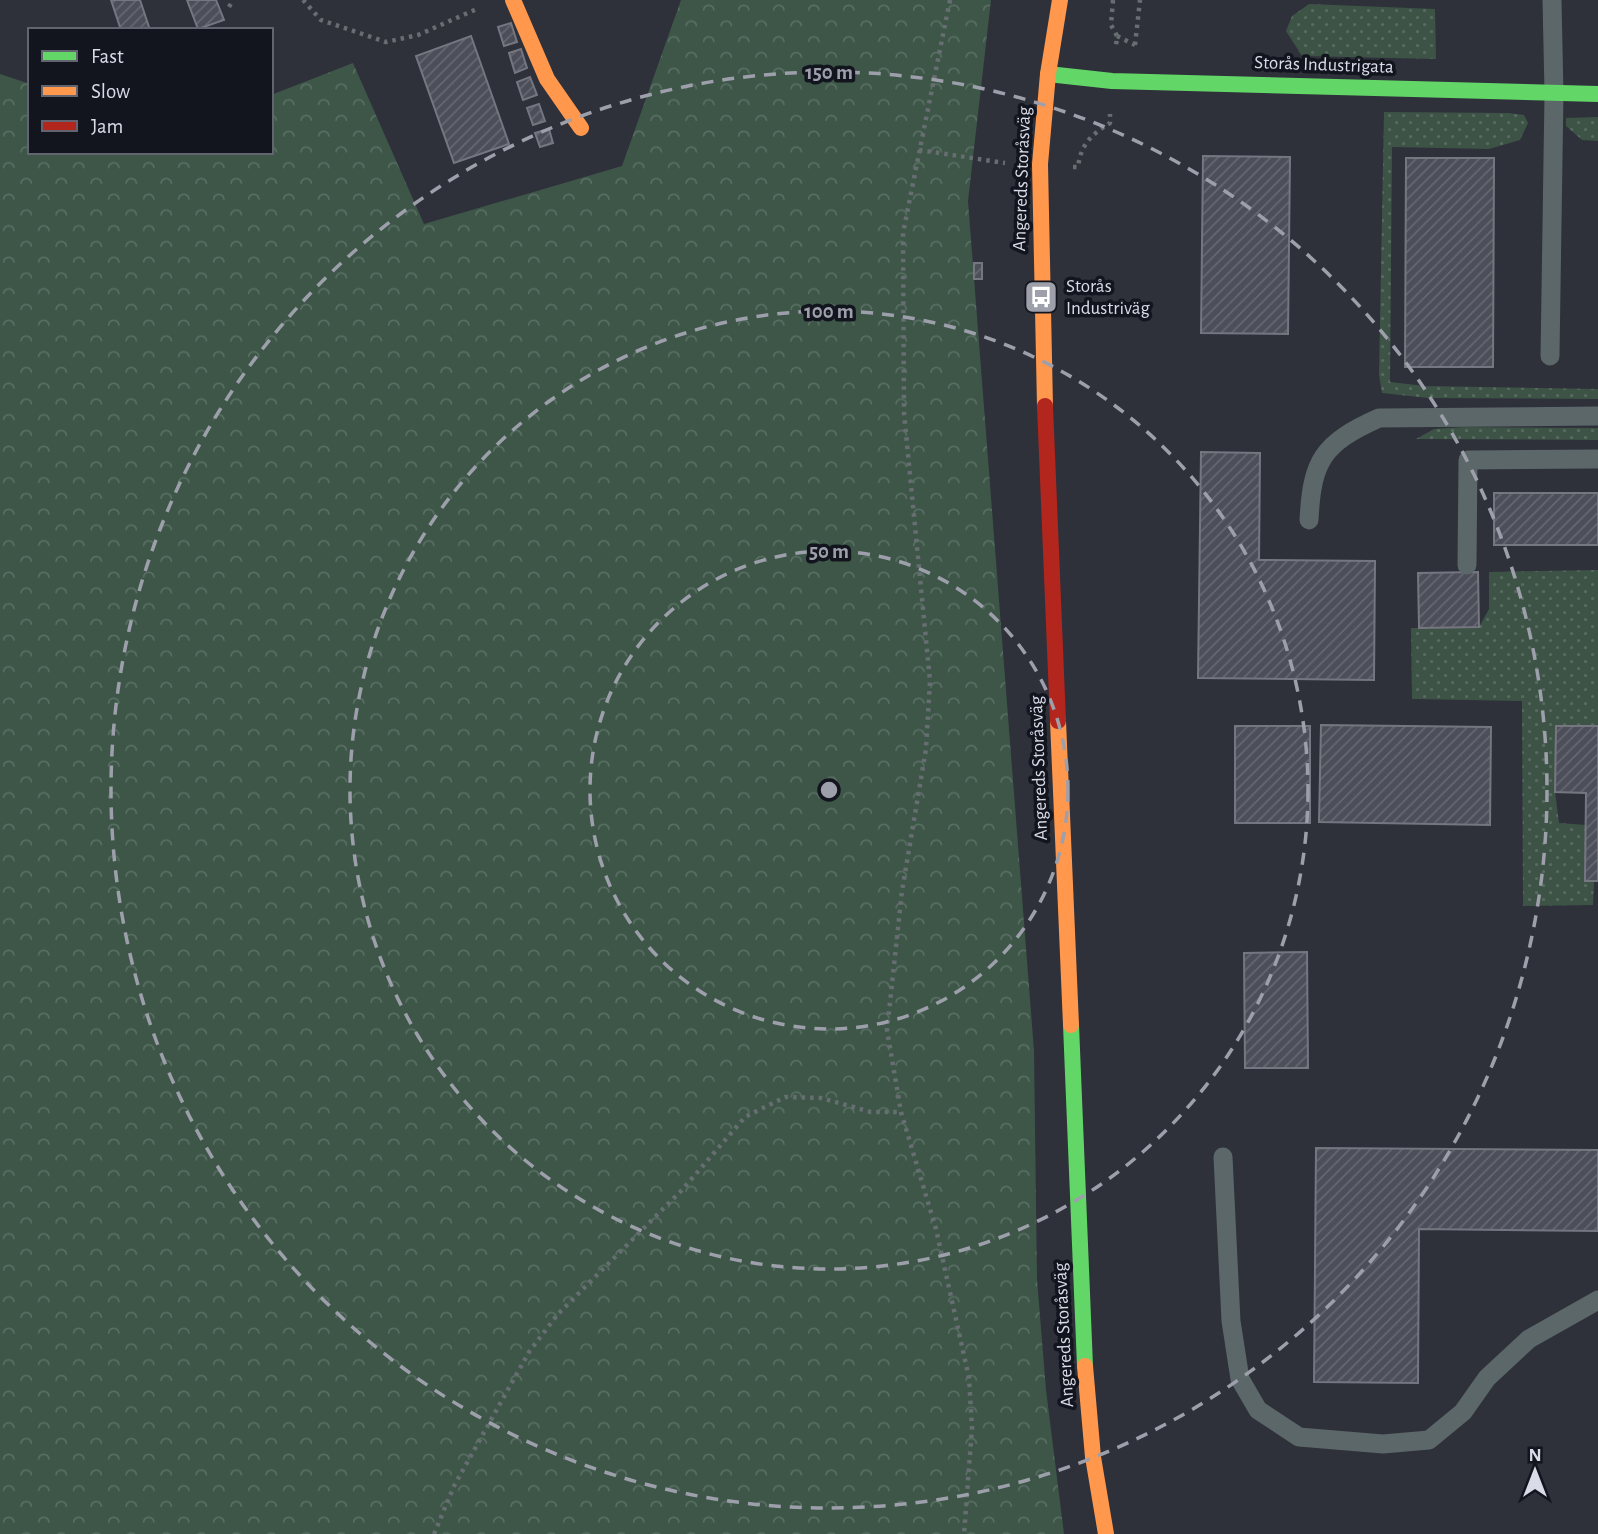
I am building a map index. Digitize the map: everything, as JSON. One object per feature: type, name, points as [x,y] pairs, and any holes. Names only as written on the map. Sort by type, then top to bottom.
[{"type":"street","points":[[513,0],[547,79],[581,128]]},
{"type":"street","name":"Angereds Storåsväg","points":[[1060,0],[1048,74],[1040,164],[1041,311],[1085,1371],[1093,1457],[1106,1534]]},
{"type":"street","name":"Storås Industrigata","points":[[1048,74],[1112,81],[1598,94]]},
{"type":"lane","points":[[1550,356],[1554,93],[1552,0]]},
{"type":"lane","points":[[1310,520],[1311,483],[1317,467],[1331,446],[1354,429],[1379,418],[1598,416]]},
{"type":"lane","points":[[1467,565],[1468,460],[1598,459]]},
{"type":"lane","points":[[1223,1157],[1231,1321],[1240,1379],[1258,1410],[1299,1437],[1383,1444],[1429,1440],[1463,1412],[1487,1378],[1529,1339],[1598,1300]]},
{"type":"path","points":[[229,6],[233,0]]},
{"type":"path","points":[[303,0],[321,20],[386,42],[418,35],[487,5]]},
{"type":"path","points":[[950,0],[903,233],[904,413],[930,681],[926,749],[902,891],[887,1030],[901,1112],[936,1229],[969,1378],[972,1428],[964,1534]]},
{"type":"path","points":[[1135,45],[1140,0]]},
{"type":"path","points":[[434,1534],[454,1486],[529,1352],[558,1314],[682,1189],[745,1117],[785,1097],[821,1098],[871,1112],[901,1112]]},
{"type":"green space","points":[[681,0],[991,0],[968,201],[1034,1051],[1037,1279],[1046,1390],[1064,1534],[0,1534],[0,74],[28,83],[28,154],[273,154],[273,94],[353,63],[424,224],[622,166]]},
{"type":"green space","points":[[1309,4],[1435,9],[1436,59],[1302,56],[1286,31],[1292,16]]},
{"type":"green space","points":[[1384,112],[1509,113],[1524,115],[1528,123],[1520,140],[1489,149],[1392,147],[1390,382],[1425,386],[1598,389],[1598,399],[1428,398],[1382,393],[1379,375]]},
{"type":"green space","points":[[1598,117],[1598,141],[1582,140],[1566,126],[1566,118]]},
{"type":"green space","points":[[1598,428],[1598,440],[1416,439],[1434,429]]},
{"type":"green space","points":[[1598,570],[1598,726],[1556,726],[1555,792],[1559,823],[1586,825],[1585,881],[1594,881],[1593,905],[1523,906],[1522,701],[1412,699],[1411,628],[1479,627],[1489,609],[1489,572]]},
{"type":"building","points":[[111,0],[140,0],[149,28],[120,28]]},
{"type":"building","points":[[187,0],[216,0],[224,20],[198,28]]},
{"type":"building","points":[[511,23],[517,42],[504,46],[498,27]]},
{"type":"building","points":[[471,36],[509,144],[454,163],[416,56]]},
{"type":"building","points":[[521,49],[527,68],[515,73],[509,53]]},
{"type":"building","points":[[530,77],[537,95],[523,100],[517,82]]},
{"type":"building","points":[[539,104],[545,121],[533,125],[527,108]]},
{"type":"building","points":[[549,129],[553,143],[540,147],[535,133]]},
{"type":"building","points":[[1203,156],[1290,157],[1288,334],[1201,333]]},
{"type":"building","points":[[1406,158],[1494,158],[1493,367],[1405,367]]},
{"type":"building","points":[[974,263],[982,263],[982,279],[974,279]]},
{"type":"building","points":[[1201,452],[1260,453],[1259,560],[1375,561],[1374,680],[1198,678]]},
{"type":"building","points":[[1494,493],[1598,493],[1598,545],[1494,545]]},
{"type":"building","points":[[1478,572],[1479,627],[1419,628],[1418,573]]},
{"type":"building","points":[[1321,725],[1491,727],[1490,825],[1319,822]]},
{"type":"building","points":[[1235,726],[1310,726],[1310,823],[1235,823]]},
{"type":"building","points":[[1556,726],[1598,726],[1598,881],[1585,881],[1586,793],[1555,792]]},
{"type":"building","points":[[1307,952],[1308,1068],[1245,1068],[1244,953]]},
{"type":"building","points":[[1316,1148],[1598,1150],[1598,1231],[1419,1229],[1418,1383],[1314,1382]]},
{"type":"traffic: fast","points":[[1048,74],[1112,81],[1598,94]]},
{"type":"traffic: fast","points":[[1071,1025],[1085,1366]]},
{"type":"traffic: slow","points":[[513,0],[547,79],[581,128]]},
{"type":"traffic: slow","points":[[1045,406],[1040,164],[1048,74],[1060,0]]},
{"type":"traffic: slow","points":[[1058,721],[1071,1025]]},
{"type":"traffic: slow","points":[[1085,1366],[1093,1457],[1106,1534]]},
{"type":"traffic: jam","points":[[1045,406],[1058,721]]},
{"type":"place","name":"Storås Industriväg","points":[[1041,297]]}]
